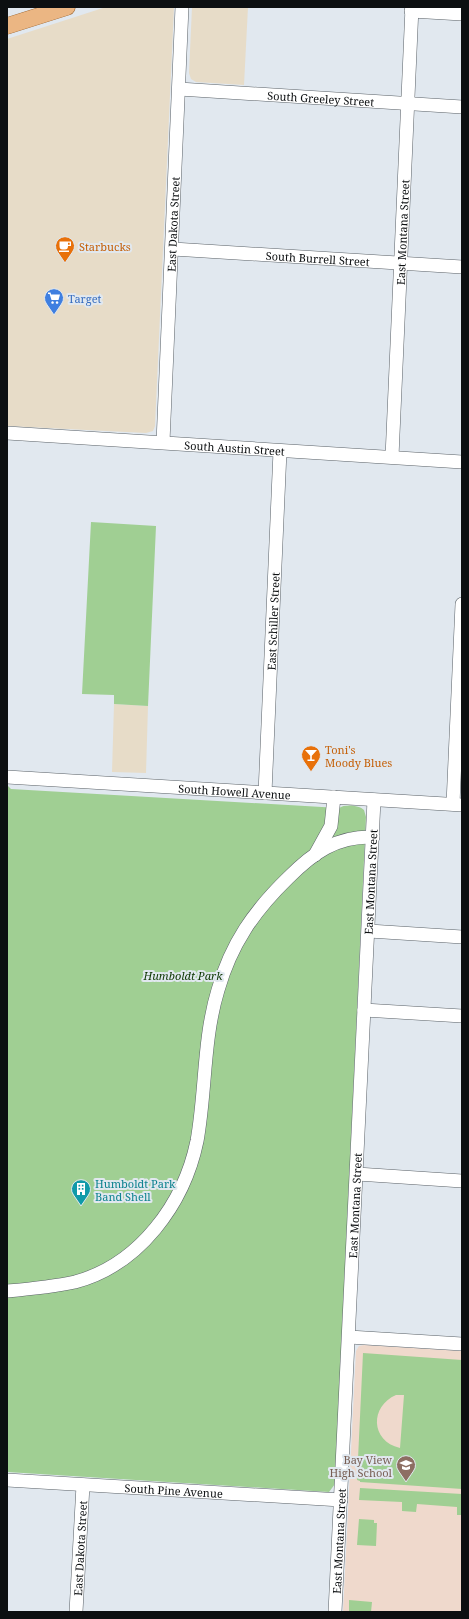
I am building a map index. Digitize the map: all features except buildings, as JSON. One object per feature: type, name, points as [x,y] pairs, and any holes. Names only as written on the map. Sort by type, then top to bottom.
[{"type":"main road","points":[[7,26],[67,7]]},
{"type":"street","name":"East Dakota Street","points":[[163,442],[173,249],[182,7]]},
{"type":"street","points":[[412,9],[462,14]]},
{"type":"street","name":"East Montana Street","points":[[392,457],[412,9]]},
{"type":"street","name":"South Greeley Street","points":[[179,88],[462,107]]},
{"type":"street","name":"South Burrell Street","points":[[173,249],[462,268]]},
{"type":"street","name":"South Austin Street","points":[[7,433],[462,462]]},
{"type":"street","name":"East Schiller Street","points":[[265,793],[280,450]]},
{"type":"street","points":[[457,804],[462,604]]},
{"type":"street","name":"South Howell Avenue","points":[[7,777],[457,804]]},
{"type":"street","points":[[315,855],[330,826],[334,797]]},
{"type":"street","name":"East Montana Street","points":[[335,1612],[350,1337],[374,800]]},
{"type":"street","points":[[7,1290],[44,1288],[76,1281],[95,1274],[130,1254],[159,1225],[176,1201],[196,1142],[208,1042],[218,990],[230,955],[245,927],[263,904],[299,867],[315,855],[343,839],[351,837],[372,837]]},
{"type":"street","points":[[369,931],[462,937]]},
{"type":"street","points":[[364,1010],[462,1016]]},
{"type":"street","points":[[357,1174],[462,1181]]},
{"type":"street","points":[[350,1337],[462,1344]]},
{"type":"street","name":"South Pine Avenue","points":[[7,1480],[341,1500]]},
{"type":"street","name":"East Dakota Street","points":[[76,1612],[83,1485]]},
{"type":"shaded area","points":[[106,7],[174,7],[155,426],[153,431],[146,433],[7,426],[7,39]]},
{"type":"shaded area","points":[[192,7],[248,7],[244,85],[196,82],[191,79],[189,73]]},
{"type":"shaded area","points":[[114,704],[148,706],[146,773],[112,772]]},
{"type":"shaded area","name":"Bay View High School","points":[[364,1345],[462,1351],[462,1612],[343,1612],[356,1351],[359,1346]]},
{"type":"green space","points":[[91,522],[156,526],[148,706],[114,704],[114,695],[82,694]]},
{"type":"green space","name":"Humboldt Park","points":[[7,785],[11,789],[339,808],[352,806],[362,808],[364,810],[366,817],[335,1484],[329,1492],[7,1472]]},
{"type":"green space","points":[[363,1353],[462,1360],[462,1489],[360,1482],[357,1480]],"holes":[[[396,1395],[404,1395],[400,1448],[390,1444],[383,1438],[377,1423],[381,1407],[387,1400]]]},
{"type":"green space","points":[[360,1488],[462,1494],[462,1515],[457,1515],[457,1507],[417,1504],[416,1512],[402,1511],[402,1502],[359,1500]]},
{"type":"green space","points":[[359,1519],[374,1520],[374,1523],[377,1523],[376,1546],[357,1545]]},
{"type":"green space","points":[[349,1600],[372,1602],[371,1612],[349,1612]]},
{"type":"place","name":"Starbucks","points":[[65,263]]},
{"type":"place","name":"Target","points":[[54,315]]},
{"type":"place","name":"Toni's Moody Blues","points":[[311,772]]},
{"type":"place","name":"Humboldt Park Band Shell","points":[[81,1206]]},
{"type":"place","name":"Bay View High School","points":[[406,1482]]}]
